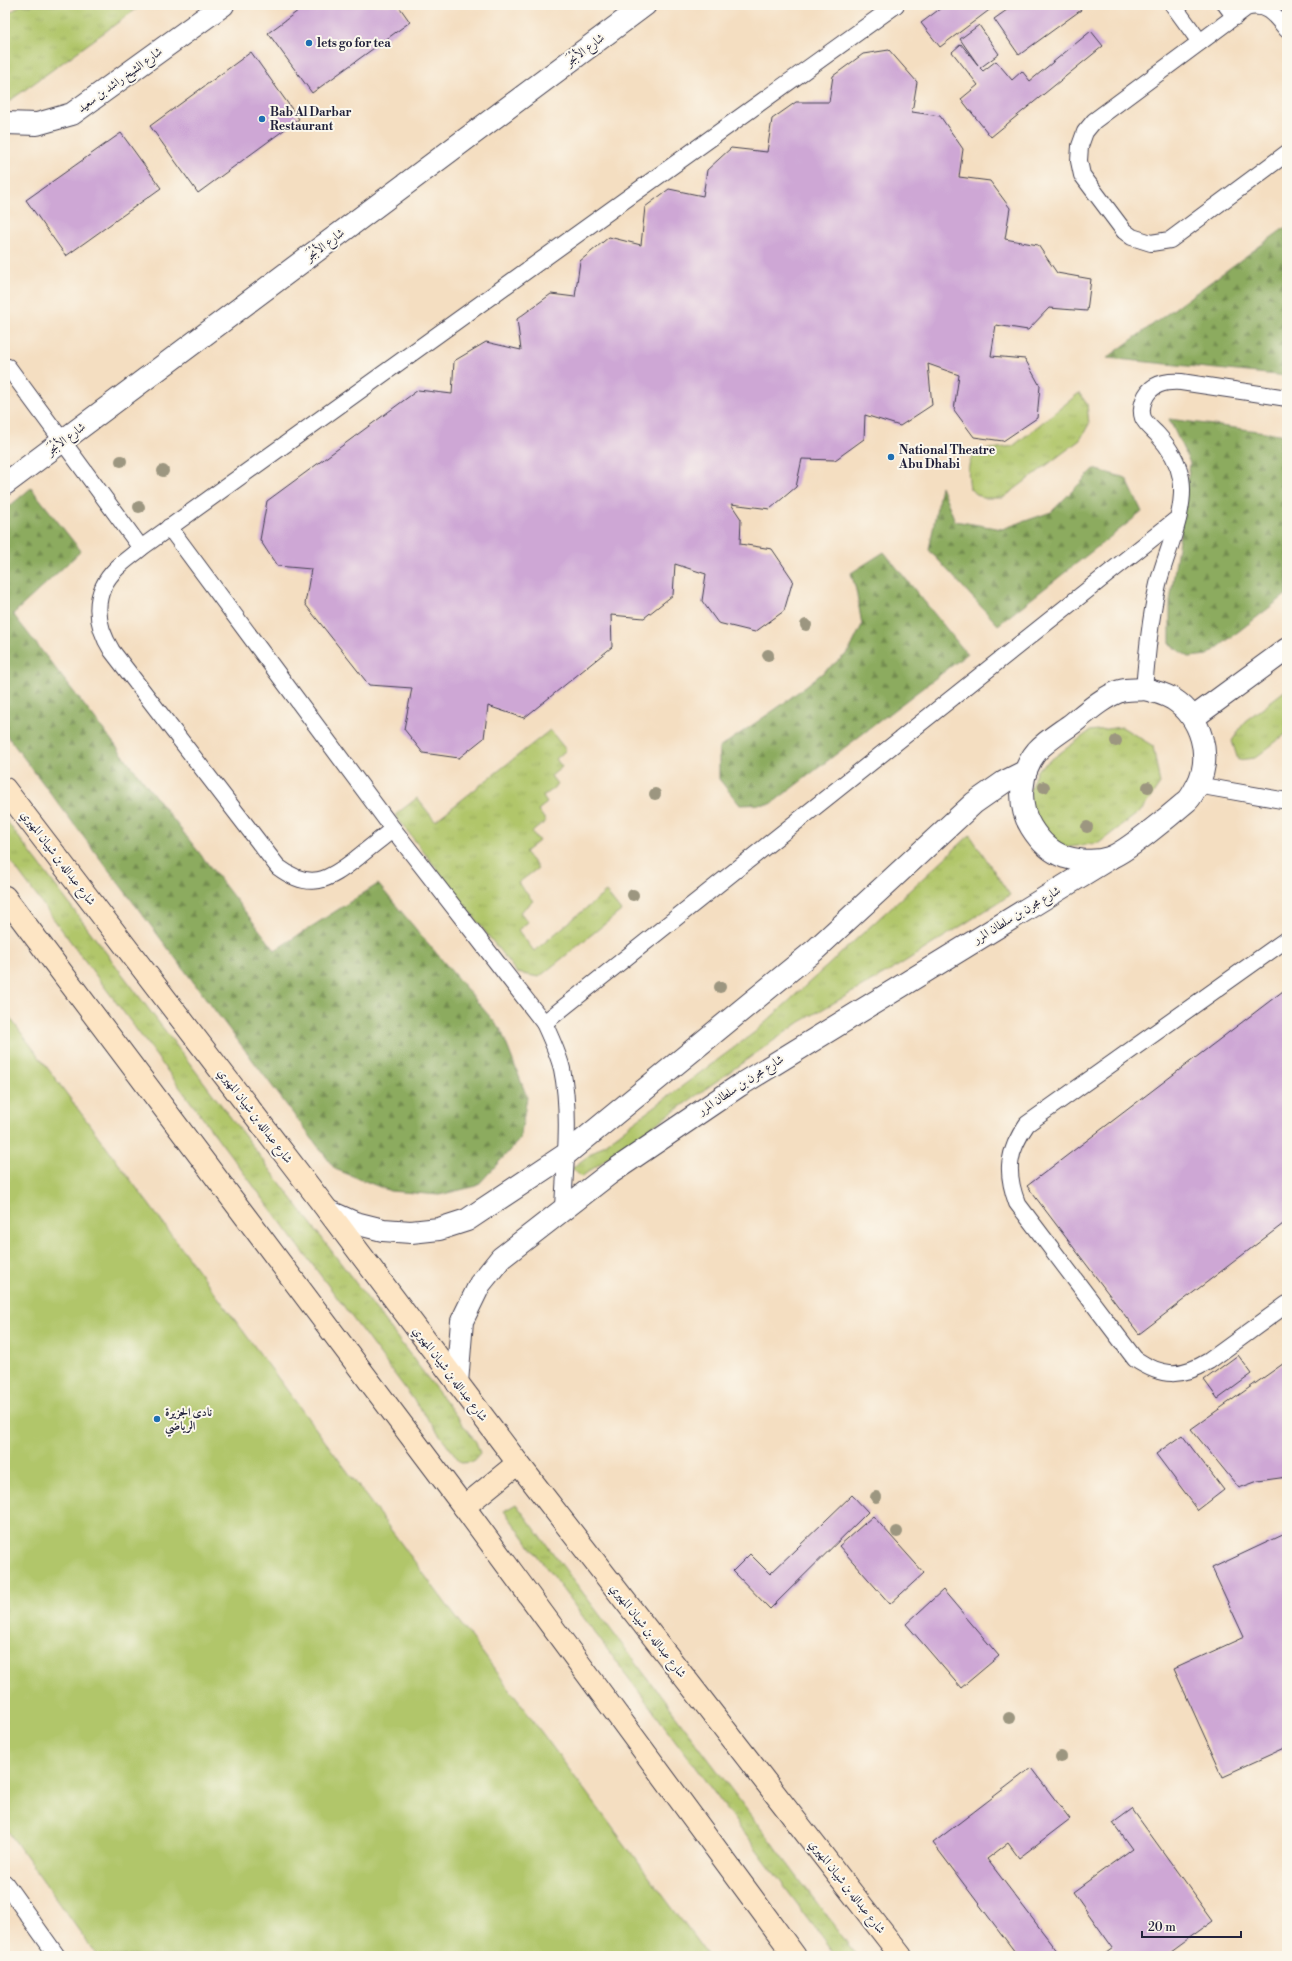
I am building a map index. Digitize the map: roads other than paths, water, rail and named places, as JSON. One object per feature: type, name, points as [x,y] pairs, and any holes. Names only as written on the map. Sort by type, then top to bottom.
[{"type":"street","name":"شارع الشيخ راشد بن سعيد","points":[[5,123],[37,124],[72,114],[223,5]]},
{"type":"street","name":"شارع الأبْجَر","points":[[5,484],[645,5]]},
{"type":"street","points":[[1110,858],[1094,861],[1078,860],[1062,856],[1049,848],[1038,837],[1029,824],[1024,808],[1022,792],[1026,771],[1037,750],[1102,700],[1122,691],[1144,689],[1158,692],[1172,698],[1184,707],[1193,718],[1287,649]]},
{"type":"street","name":"شارع مجرن بن سلطان المرر","points":[[457,1383],[462,1321],[480,1284],[501,1258],[563,1208],[667,1133],[740,1085],[1123,851],[1188,800],[1197,785],[1203,769],[1204,752],[1200,734],[1193,718]]},
{"type":"street","points":[[328,1211],[355,1223],[383,1230],[411,1232],[440,1229],[467,1220],[565,1155],[815,950],[974,803],[1004,782],[1026,771]]},
{"type":"street","name":"شارع عبدالله بن شيبان المهيري","points":[[5,789],[328,1211],[518,1463],[901,1956]]},
{"type":"street","points":[[5,897],[464,1507],[795,1956]]},
{"type":"street","points":[[464,1507],[518,1463]]},
{"type":"lane","points":[[393,829],[336,875],[321,880],[305,881],[290,876],[278,867],[267,855],[112,652],[103,636],[98,619],[99,601],[105,583],[116,569],[169,527],[896,5]]},
{"type":"lane","points":[[1173,5],[1200,42]]},
{"type":"lane","points":[[1287,30],[1273,12],[1260,6],[1231,11],[1200,42],[1094,121],[1085,132],[1080,146],[1079,160],[1082,175],[1124,231],[1141,242],[1151,243],[1170,240],[1287,152]]},
{"type":"lane","points":[[8,367],[141,548]]},
{"type":"lane","points":[[1144,689],[1148,640],[1158,585],[1178,518],[1182,498],[1182,478],[1176,459],[1143,418],[1141,405],[1146,394],[1156,385],[1168,382],[1181,382],[1287,398]]},
{"type":"lane","points":[[544,1023],[1178,518]]},
{"type":"lane","points":[[169,527],[393,829],[544,1023],[554,1045],[561,1068],[565,1092],[563,1208]]},
{"type":"lane","points":[[1197,785],[1287,801]]},
{"type":"lane","points":[[1287,939],[1032,1120],[1018,1138],[1012,1153],[1009,1170],[1011,1187],[1017,1203],[1135,1359],[1148,1368],[1164,1373],[1180,1373],[1196,1370],[1287,1304]]},
{"type":"lane","points":[[5,1883],[57,1956]]},
{"type":"place","name":"lets go for tea","points":[[309,43]]},
{"type":"place","name":"Bab Al Darbar Restaurant","points":[[262,119]]},
{"type":"place","name":"National Theatre Abu Dhabi","points":[[891,457]]},
{"type":"place","name":"نادى الجزيرة الرياضي","points":[[157,1419]]}]
